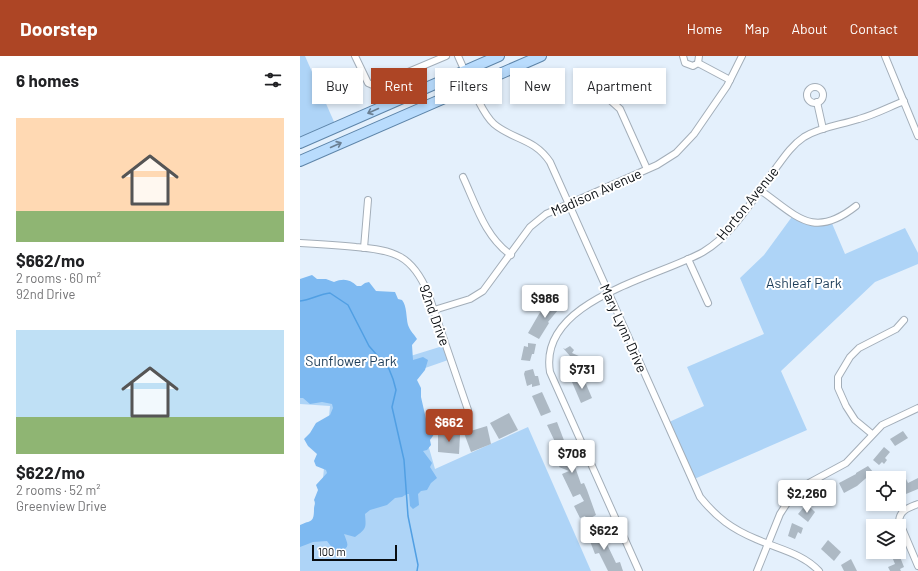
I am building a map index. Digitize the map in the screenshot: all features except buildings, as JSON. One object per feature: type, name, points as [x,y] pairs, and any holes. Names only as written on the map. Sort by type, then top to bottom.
[{"type":"main road","points":[[472,68],[499,56]]},
{"type":"main road","points":[[502,73],[541,56]]},
{"type":"main road","points":[[300,143],[435,84]]},
{"type":"main road","points":[[300,161],[435,102]]},
{"type":"street","points":[[355,56],[366,81],[371,85],[378,86],[446,56]]},
{"type":"street","name":"Mary Lynn Drive","points":[[458,56],[464,68]]},
{"type":"street","points":[[684,56],[684,61],[687,65],[692,66],[698,63]]},
{"type":"street","points":[[698,63],[699,56]]},
{"type":"street","name":"Madison Avenue","points":[[434,310],[477,295],[489,285],[530,227],[546,214],[667,159],[684,145],[694,134],[730,80],[742,56]]},
{"type":"street","points":[[885,56],[918,136]]},
{"type":"street","points":[[698,63],[730,80]]},
{"type":"street","name":"Horton Avenue","points":[[639,571],[550,372],[549,358],[555,339],[563,326],[574,314],[587,305],[609,293],[688,259],[702,252],[723,238],[796,144],[806,136],[823,129],[871,115],[904,101]]},
{"type":"street","points":[[817,102],[823,129]]},
{"type":"street","name":"Mary Lynn Drive","points":[[481,104],[486,115],[494,124],[539,148],[547,157],[700,497],[712,512],[727,524],[757,540],[801,557],[819,571]]},
{"type":"street","points":[[614,104],[620,109],[647,169]]},
{"type":"street","points":[[463,177],[490,235],[502,249],[510,255]]},
{"type":"street","points":[[760,190],[801,219],[814,223],[831,221],[843,216],[856,206]]},
{"type":"street","points":[[364,248],[368,200]]},
{"type":"street","name":"92nd Drive","points":[[300,243],[388,251],[411,265],[422,280],[434,310],[468,410]]},
{"type":"street","points":[[688,259],[708,304]]},
{"type":"street","points":[[872,434],[855,420],[846,406],[838,388],[838,377],[850,357],[859,348],[896,329],[904,320]]},
{"type":"street","points":[[757,571],[780,514],[789,500],[809,483],[846,463],[857,453],[872,434],[887,422],[918,408]]},
{"type":"street","points":[[918,504],[902,511],[899,521],[918,566]]},
{"type":"green space","points":[[300,56],[305,56],[312,72],[312,104],[326,104],[335,124],[300,139]]},
{"type":"green space","name":"Ashleaf Park","points":[[794,214],[801,219],[831,221],[845,254],[905,228],[918,253],[918,264],[875,282],[781,371],[807,430],[692,480],[667,423],[704,406],[687,367],[764,334],[740,278],[764,255]]},
{"type":"green space","name":"Sunflower Park","points":[[312,275],[317,279],[326,279],[334,282],[346,280],[357,286],[361,286],[369,282],[376,291],[395,292],[398,299],[404,302],[408,325],[417,339],[412,345],[413,360],[423,357],[428,360],[425,370],[417,380],[421,388],[421,397],[426,419],[433,426],[435,431],[430,440],[431,445],[427,450],[423,451],[432,463],[430,467],[437,478],[431,483],[427,490],[421,491],[418,494],[419,505],[413,509],[410,506],[409,494],[407,494],[402,497],[395,498],[387,505],[370,510],[365,514],[365,527],[362,532],[355,537],[344,534],[347,547],[338,552],[333,549],[327,541],[313,542],[300,547],[300,525],[312,519],[315,504],[314,500],[318,490],[316,485],[327,473],[326,470],[316,466],[314,461],[317,454],[308,446],[304,439],[316,423],[330,415],[333,408],[332,404],[322,402],[310,404],[303,398],[300,398],[300,279]]},
{"type":"green space","points":[[300,295],[404,358],[446,345],[451,359],[408,374],[435,469],[528,427],[591,571],[300,571],[300,529],[319,520],[330,406],[300,404]]},
{"type":"waterway","points":[[300,301],[330,293],[348,305],[369,346],[389,369],[396,390],[392,407],[404,460],[408,516],[418,565],[417,571]]}]
